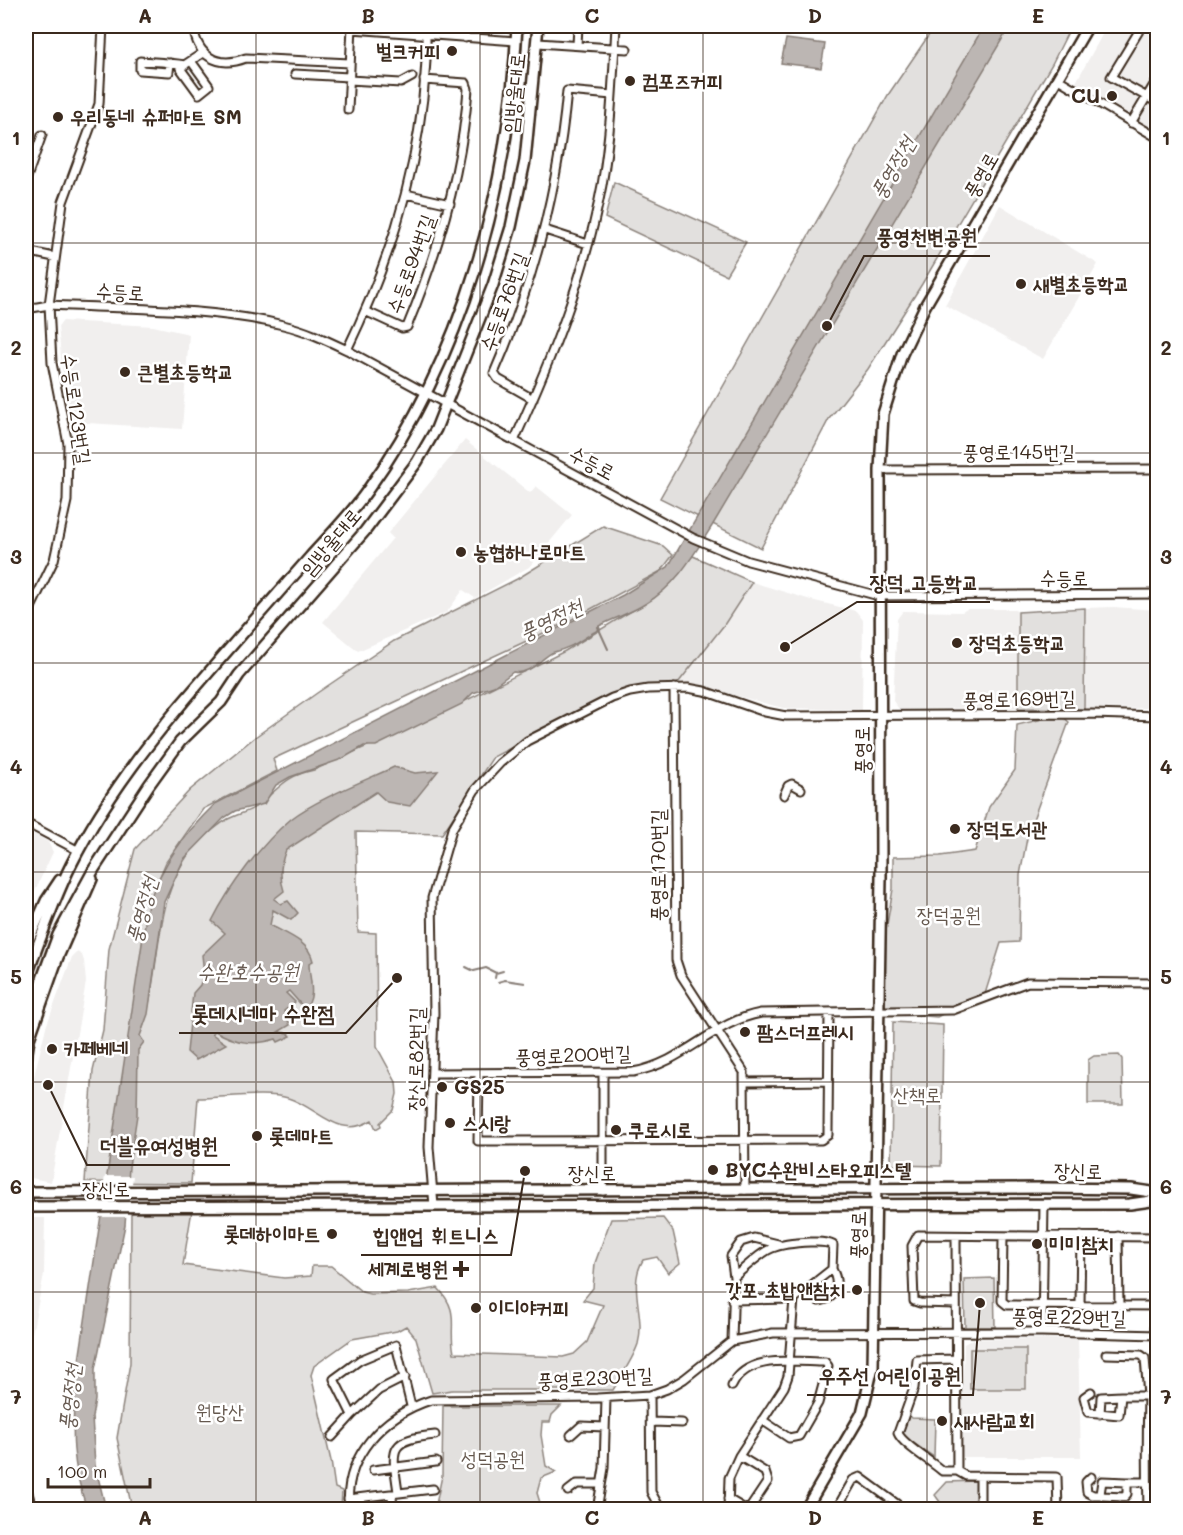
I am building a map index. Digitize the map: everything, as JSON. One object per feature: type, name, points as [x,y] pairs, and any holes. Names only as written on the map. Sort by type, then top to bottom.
[{"type":"main road","name":"임방울대로","points":[[26,978],[70,866],[119,785],[165,724],[366,493],[396,448],[425,393],[474,277],[490,221],[512,100],[517,26]]},
{"type":"main road","name":"임방울대로","points":[[26,1023],[58,935],[94,869],[180,742],[220,702],[239,675],[371,524],[417,462],[447,405],[493,285],[511,227],[525,161],[538,26]]},
{"type":"main road","name":"풍영로","points":[[805,1509],[862,1413],[873,1367],[879,1012],[880,470],[884,414],[902,354],[925,306],[1088,26]]},
{"type":"main road","points":[[26,946],[45,901],[70,866]]},
{"type":"main road","points":[[26,1059],[29,1040],[58,957],[88,894],[94,869]]},
{"type":"main road","name":"장신로","points":[[26,1192],[1131,1189],[1158,1193]]},
{"type":"main road","name":"장신로","points":[[26,1207],[1130,1204],[1158,1200]]},
{"type":"main road","points":[[26,1491],[31,1509]]},
{"type":"street","name":"수등로123번길","points":[[26,618],[54,560],[68,494],[68,444],[52,363],[49,305],[54,257],[67,191],[97,112],[103,26]]},
{"type":"street","points":[[193,26],[197,42],[204,52],[212,59],[225,64],[246,58],[350,63]]},
{"type":"street","name":"수등로94번길","points":[[347,350],[396,234],[406,194],[424,80],[427,36],[425,26]]},
{"type":"street","points":[[465,38],[466,26]]},
{"type":"street","points":[[577,45],[578,26]]},
{"type":"street","points":[[514,441],[563,328],[588,244],[602,183],[612,94],[616,26]]},
{"type":"street","points":[[1142,26],[1111,77],[1158,103]]},
{"type":"street","points":[[348,110],[352,27],[419,33],[427,36],[516,41]]},
{"type":"street","points":[[537,43],[627,49]]},
{"type":"street","points":[[170,63],[188,63],[204,52]]},
{"type":"street","points":[[295,74],[401,83],[412,77]]},
{"type":"street","points":[[1131,123],[1158,78]]},
{"type":"street","points":[[1058,79],[1158,138]]},
{"type":"street","name":"수등로94번길","points":[[365,311],[402,328],[407,327],[438,246],[450,204],[461,153],[468,89],[466,83],[424,80]]},
{"type":"street","name":"수등로76번길","points":[[533,399],[498,379],[495,373],[528,286],[545,230],[561,151],[567,91],[612,94]]},
{"type":"street","points":[[26,180],[42,135]]},
{"type":"street","name":"수등로94번길","points":[[406,194],[450,204]]},
{"type":"street","points":[[545,230],[588,244]]},
{"type":"street","points":[[26,251],[54,257]]},
{"type":"street","name":"수등로","points":[[26,309],[49,305],[211,314],[265,321],[297,329],[347,350],[514,441],[730,554],[793,575],[879,596],[1158,594]]},
{"type":"street","name":"풍영로145번길","points":[[880,470],[1158,469]]},
{"type":"street","points":[[674,688],[704,691],[765,712],[786,716],[880,717]]},
{"type":"street","name":"장신로82번길","points":[[434,1206],[429,1147],[433,1073],[432,898],[446,847],[462,810],[475,790],[500,763],[542,733],[612,698],[648,689],[674,688]]},
{"type":"street","name":"풍영로170번길","points":[[674,688],[676,960],[681,975],[742,1066],[746,1082]]},
{"type":"street","name":"풍영로169번길","points":[[880,717],[1092,714],[1158,716]]},
{"type":"street","points":[[784,795],[786,789],[792,784],[801,789]]},
{"type":"street","points":[[26,823],[79,850]]},
{"type":"street","name":"풍영로200번길","points":[[433,1073],[633,1071],[664,1063],[740,1017],[761,1013],[952,1010],[1028,982],[1158,982]]},
{"type":"street","points":[[479,1074],[478,1142],[821,1140],[828,1136],[829,1013]]},
{"type":"street","points":[[603,1073],[603,1191]]},
{"type":"street","points":[[746,1190],[746,1082],[828,1082]]},
{"type":"street","points":[[1042,1332],[1044,1204]]},
{"type":"street","points":[[956,1304],[920,1304],[914,1301],[912,1246],[918,1235],[1157,1237],[1156,1335]]},
{"type":"street","points":[[956,1236],[957,1472]]},
{"type":"street","points":[[1080,1304],[1081,1236]]},
{"type":"street","points":[[1118,1236],[1119,1306]]},
{"type":"street","points":[[1003,1237],[1002,1301],[1007,1305],[1157,1306]]},
{"type":"street","points":[[732,1341],[734,1277],[731,1256],[741,1242],[754,1238],[778,1244],[831,1243],[833,1245],[832,1269],[838,1282],[830,1297],[819,1301],[803,1293]]},
{"type":"street","points":[[734,1277],[763,1252],[778,1244]]},
{"type":"street","points":[[732,1300],[794,1299],[832,1269]]},
{"type":"street","points":[[728,1509],[729,1478],[739,1456],[784,1387],[791,1362],[794,1299]]},
{"type":"street","name":"풍영로230번길","points":[[411,1406],[444,1398],[606,1398],[650,1395],[667,1389],[684,1379],[732,1341],[754,1335],[793,1332],[873,1332]]},
{"type":"street","name":"풍영로229번길","points":[[873,1332],[1156,1335]]},
{"type":"street","points":[[349,1509],[351,1475],[366,1444],[384,1425],[411,1406],[396,1346],[360,1360],[334,1379],[352,1415]]},
{"type":"street","points":[[1106,1354],[1141,1355],[1145,1358],[1148,1396],[1148,1509],[1154,1509]]},
{"type":"street","points":[[956,1359],[917,1360],[914,1388],[898,1433],[903,1441],[927,1456],[942,1471],[957,1472],[966,1476],[1057,1477],[1058,1509]]},
{"type":"street","points":[[732,1386],[737,1375],[748,1368],[770,1362],[825,1362],[828,1366],[818,1402],[796,1438],[789,1438],[762,1420]]},
{"type":"street","points":[[332,1437],[380,1390],[405,1377]]},
{"type":"street","points":[[1091,1392],[1084,1397],[1085,1408],[1088,1412],[1101,1414],[1119,1415],[1122,1410],[1121,1396]]},
{"type":"street","points":[[650,1395],[651,1492],[661,1509]]},
{"type":"street","points":[[1101,1414],[1103,1395],[1158,1396]]},
{"type":"street","points":[[597,1509],[601,1484],[606,1398]]},
{"type":"street","points":[[652,1422],[681,1423]]},
{"type":"street","points":[[571,1435],[581,1426],[605,1427]]},
{"type":"street","points":[[393,1509],[394,1451],[403,1441],[411,1437],[435,1435]]},
{"type":"street","points":[[728,1499],[745,1509],[750,1508],[768,1481],[765,1472],[739,1456]]},
{"type":"street","points":[[373,1470],[436,1462]]},
{"type":"street","points":[[980,1476],[980,1509]]},
{"type":"street","points":[[1091,1477],[1086,1482],[1087,1492],[1093,1496],[1126,1496],[1127,1482]]},
{"type":"street","points":[[836,1509],[858,1478],[904,1509]]},
{"type":"street","points":[[1101,1496],[1101,1482],[1147,1482]]},
{"type":"street","points":[[568,1491],[577,1484],[601,1484]]},
{"type":"street","points":[[348,1499],[433,1488]]},
{"type":"shaded area","points":[[1107,26],[1157,26],[1157,132],[1075,84]]},
{"type":"shaded area","name":"새별초등학교","points":[[1000,205],[1098,264],[1043,359],[945,305]]},
{"type":"shaded area","name":"큰별초등학교","points":[[63,321],[153,326],[189,334],[182,429],[72,422],[62,367],[58,326]]},
{"type":"shaded area","name":"농협하나로마트","points":[[465,440],[530,493],[536,486],[572,515],[529,567],[475,598],[463,590],[447,612],[358,651],[323,622],[393,538],[388,533]]},
{"type":"shaded area","points":[[752,582],[856,611],[863,620],[862,710],[783,708],[699,686],[678,683],[724,625]]},
{"type":"shaded area","points":[[1085,608],[1157,610],[1157,708],[1084,709]]},
{"type":"shaded area","name":"장덕초등학교","points":[[967,609],[1013,609],[1018,612],[1018,708],[899,709],[893,701],[897,619],[903,611],[962,612]]},
{"type":"shaded area","points":[[30,832],[48,842],[53,852],[26,910],[26,834]]},
{"type":"shaded area","points":[[77,952],[82,955],[84,961],[86,982],[51,1182],[26,1177],[26,1109],[46,1027],[72,957]]},
{"type":"shaded area","points":[[26,1218],[45,1218],[44,1274],[31,1339],[26,1343]]},
{"type":"shaded area","points":[[973,1339],[1078,1339],[1081,1457],[961,1457],[964,1344]]},
{"type":"green space","points":[[935,26],[1071,26],[1052,64],[922,284],[868,369],[829,419],[761,548],[660,498],[888,95]]},
{"type":"green space","points":[[614,182],[746,242],[726,275],[605,218]]},
{"type":"green space","name":"수완호수공원","points":[[603,526],[663,546],[673,555],[661,571],[565,623],[273,759],[277,771],[203,809],[166,862],[148,904],[131,1025],[141,1032],[148,1010],[161,928],[171,889],[188,854],[218,826],[254,808],[282,784],[296,776],[439,714],[565,651],[640,606],[693,556],[752,582],[724,625],[678,683],[615,694],[493,757],[442,834],[356,832],[358,932],[376,933],[377,1047],[396,1082],[397,1094],[393,1110],[380,1123],[381,1126],[376,1129],[372,1120],[349,1127],[338,1125],[299,1102],[279,1096],[198,1098],[191,1183],[85,1182],[93,1071],[103,1030],[109,949],[135,849],[190,790],[255,737],[317,693],[394,641],[517,579]]},
{"type":"green space","points":[[1085,608],[1084,709],[1018,708],[1018,612]]},
{"type":"green space","name":"장덕공원","points":[[1060,715],[1069,722],[1028,833],[1020,875],[1019,942],[1001,943],[985,994],[937,1017],[879,1012],[883,948],[893,889],[893,857],[940,856],[975,851],[989,807],[1015,770],[1017,725]]},
{"type":"green space","name":"산책로","points":[[893,1022],[943,1025],[941,1166],[891,1165]]},
{"type":"green space","points":[[1119,1055],[1122,1059],[1123,1104],[1088,1104],[1088,1060],[1094,1056]]},
{"type":"green space","name":"원당산","points":[[192,1210],[183,1265],[284,1278],[311,1276],[312,1266],[331,1266],[362,1292],[370,1294],[408,1293],[438,1288],[452,1312],[454,1353],[563,1357],[574,1354],[587,1342],[603,1305],[583,1300],[593,1288],[595,1263],[611,1219],[663,1218],[673,1231],[680,1263],[668,1273],[657,1257],[643,1260],[636,1291],[640,1322],[638,1344],[613,1390],[452,1390],[432,1393],[416,1338],[406,1326],[397,1331],[352,1339],[314,1366],[311,1375],[335,1488],[342,1491],[341,1509],[132,1509],[117,1438],[130,1363],[131,1212]]},
{"type":"green space","points":[[994,1278],[995,1327],[965,1327],[964,1279]]},
{"type":"green space","points":[[970,1349],[1026,1349],[1026,1389],[970,1389]]},
{"type":"green space","name":"성덕공원","points":[[443,1406],[561,1406],[552,1415],[550,1422],[542,1422],[541,1435],[546,1466],[556,1472],[541,1478],[537,1493],[542,1509],[435,1509],[442,1476]]},
{"type":"green space","points":[[909,1415],[912,1418],[935,1419],[934,1457],[902,1435]]},
{"type":"green space","points":[[976,1481],[977,1509],[945,1509],[935,1495],[947,1482]]},
{"type":"water","name":"풍영정천","points":[[984,26],[1010,26],[712,526],[675,579],[656,597],[640,607],[599,626],[600,629],[573,645],[550,654],[531,668],[513,672],[494,686],[473,693],[462,704],[376,746],[364,746],[342,759],[290,777],[276,785],[264,804],[235,811],[224,818],[184,859],[164,902],[148,1014],[140,1036],[144,1042],[138,1050],[137,1115],[129,1167],[125,1225],[95,1369],[95,1400],[92,1417],[95,1465],[106,1509],[87,1509],[75,1463],[73,1420],[75,1387],[148,904],[160,875],[184,838],[215,804],[623,595],[668,567]]},
{"type":"water","points":[[786,39],[825,44],[821,68],[781,63]]},
{"type":"water","name":"수완호수공원","points":[[394,767],[415,773],[438,771],[410,806],[387,802],[376,792],[286,850],[284,855],[281,876],[284,891],[274,899],[281,904],[288,901],[298,913],[291,920],[273,910],[270,925],[302,943],[311,954],[313,961],[309,963],[311,998],[305,1009],[289,991],[286,993],[295,1002],[284,1011],[290,1025],[278,1032],[288,1033],[291,1036],[278,1042],[276,1039],[252,1043],[237,1041],[215,1031],[212,1034],[226,1044],[196,1060],[187,1052],[193,993],[200,985],[204,973],[202,955],[225,933],[212,921],[237,880],[269,840],[291,819],[327,798]]},
{"type":"pier","points":[[105,1176],[133,1176],[128,1217],[99,1217]]},
{"type":"waterway","points":[[598,627],[608,649]]},
{"type":"waterway","points":[[466,967],[474,971],[486,968],[496,973],[495,978]]},
{"type":"waterway","points":[[496,973],[503,971]]},
{"type":"waterway","points":[[498,982],[505,980],[525,983]]},
{"type":"waterway","points":[[78,1510],[86,1505]]},
{"type":"place","name":"벌크커피","points":[[452,51]]},
{"type":"place","name":"컴포즈커피","points":[[630,81]]},
{"type":"place","name":"CU","points":[[1112,96]]},
{"type":"place","name":"우리동네 슈퍼마트 SM","points":[[58,117]]},
{"type":"place","name":"새별초등학교","points":[[1021,284]]},
{"type":"place","name":"풍영천변공원","points":[[827,326]]},
{"type":"place","name":"큰별초등학교","points":[[125,372]]},
{"type":"place","name":"농협하나로마트","points":[[461,552]]},
{"type":"place","name":"장덕초등학교","points":[[957,643]]},
{"type":"place","name":"장덕 고등학교","points":[[785,647]]},
{"type":"place","name":"장덕도서관","points":[[955,829]]},
{"type":"place","name":"롯데시네마 수완점","points":[[397,978]]},
{"type":"place","name":"팜스더프레시","points":[[745,1032]]},
{"type":"place","name":"카페베네","points":[[52,1049]]},
{"type":"place","name":"더블유여성병원","points":[[48,1085]]},
{"type":"place","name":"GS25","points":[[442,1087]]},
{"type":"place","name":"스시랑","points":[[450,1123]]},
{"type":"place","name":"쿠로시로","points":[[616,1130]]},
{"type":"place","name":"롯데마트","points":[[257,1136]]},
{"type":"place","name":"BYC수완비스타오피스텔","points":[[713,1170]]},
{"type":"place","name":"힙앤업 휘트니스","points":[[525,1171]]},
{"type":"place","name":"롯데하이마트","points":[[332,1234]]},
{"type":"place","name":"미미참치","points":[[1037,1244]]},
{"type":"place","name":"세계로병원","points":[[461,1269]]},
{"type":"place","name":"갓포 초밥앤참치","points":[[857,1290]]},
{"type":"place","name":"우주선 어린이공원","points":[[980,1303]]},
{"type":"place","name":"이디야커피","points":[[476,1308]]},
{"type":"place","name":"새사람교회","points":[[942,1421]]}]
